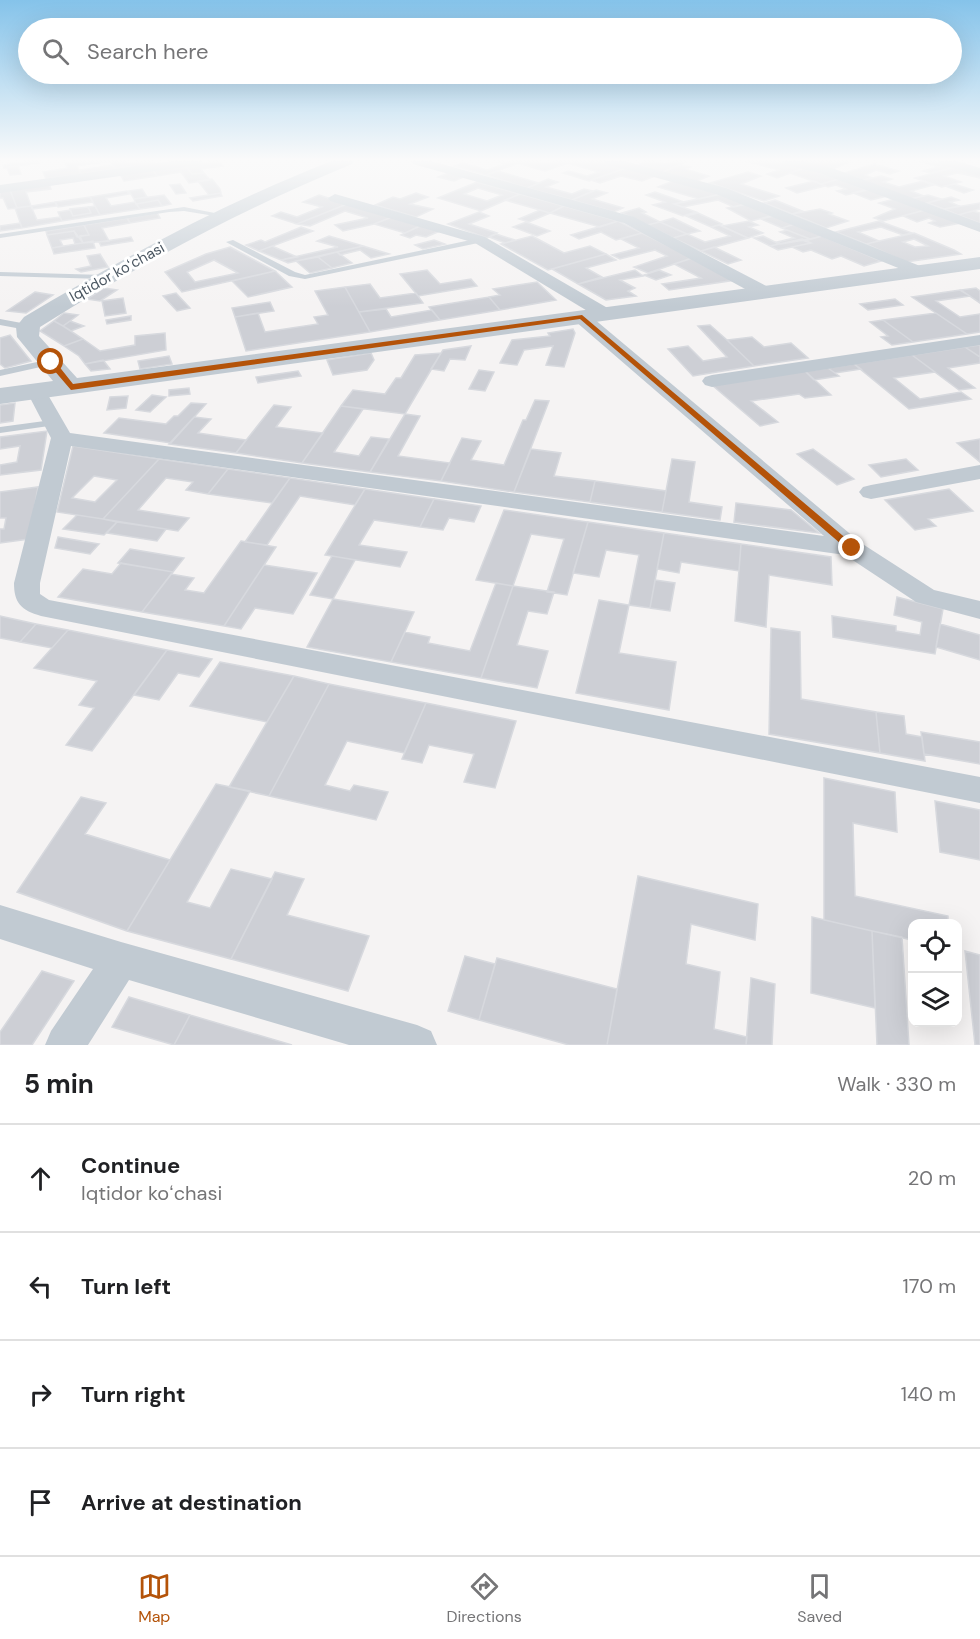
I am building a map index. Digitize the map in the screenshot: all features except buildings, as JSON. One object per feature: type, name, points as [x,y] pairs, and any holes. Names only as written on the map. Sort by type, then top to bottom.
[{"type":"street","name":"Iqtidor koʻchasi","points":[[27,327],[104,277],[232,210]]},
{"type":"street","points":[[376,210],[480,240],[605,314]]},
{"type":"street","points":[[592,210],[629,220],[764,292]]},
{"type":"street","points":[[767,210],[919,271]]},
{"type":"street","points":[[931,210],[980,228]]},
{"type":"street","points":[[0,396],[980,263]]},
{"type":"street","points":[[582,317],[852,548],[925,596],[980,610]]},
{"type":"street","points":[[27,327],[28,337],[71,387]]},
{"type":"street","points":[[712,381],[980,340]]},
{"type":"street","points":[[37,392],[57,430],[27,583],[27,597],[41,607],[980,790]]},
{"type":"street","points":[[57,430],[852,548]]},
{"type":"street","points":[[871,492],[980,472]]},
{"type":"street","points":[[0,922],[121,960],[417,1045]]},
{"type":"street","points":[[65,1045],[121,960]]},
{"type":"lane","points":[[0,236],[173,210]]},
{"type":"lane","points":[[189,210],[221,215]]},
{"type":"lane","points":[[230,242],[292,274],[305,277],[480,240]]},
{"type":"lane","points":[[0,274],[104,277]]},
{"type":"lane","points":[[0,322],[27,327]]},
{"type":"lane","points":[[0,373],[51,362]]},
{"type":"lane","points":[[0,430],[57,430]]},
{"type":"route","points":[[51,362],[71,387],[582,317],[852,548]]}]
